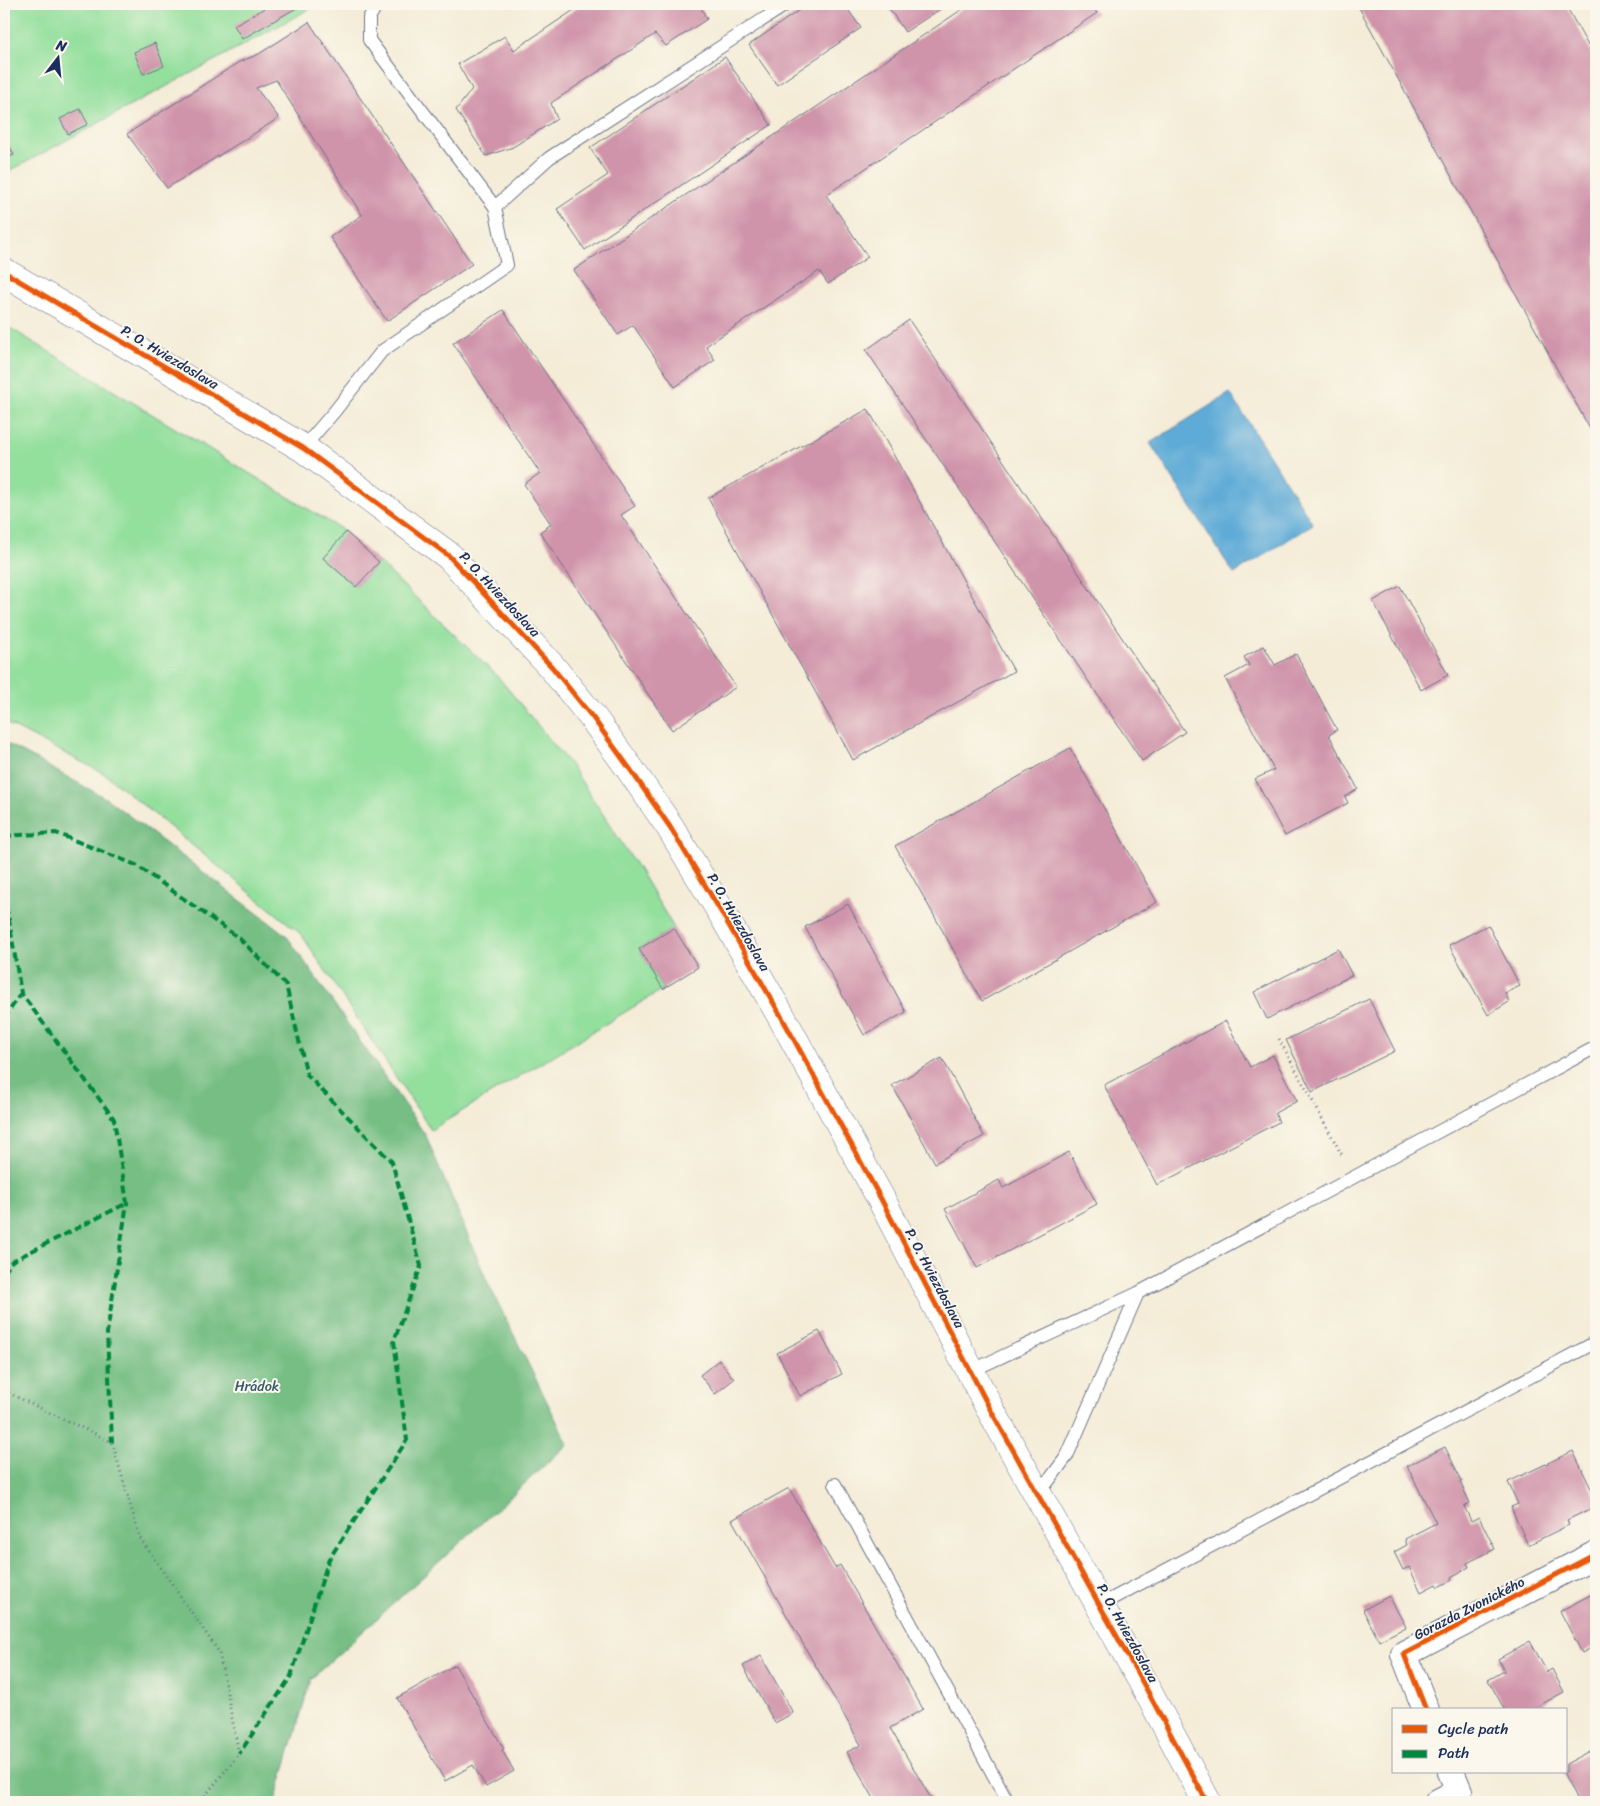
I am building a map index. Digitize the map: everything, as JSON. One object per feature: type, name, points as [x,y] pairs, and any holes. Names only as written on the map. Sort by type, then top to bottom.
[{"type":"street","name":"P. O. Hviezdoslava","points":[[4,272],[303,448],[449,556],[552,667],[593,718],[670,827],[785,1023],[1038,1495],[1207,1802]]},
{"type":"street","name":"Gorazda Zvonického","points":[[1425,1708],[1404,1654],[1596,1554]]},
{"type":"lane","points":[[303,448],[382,351],[507,265],[495,207],[369,40],[369,18],[377,4]]},
{"type":"lane","points":[[495,207],[550,158],[787,4]]},
{"type":"lane","points":[[971,1371],[1138,1293],[1596,1047]]},
{"type":"lane","points":[[1038,1495],[1068,1456],[1138,1293]]},
{"type":"lane","points":[[1100,1605],[1596,1342]]},
{"type":"lane","points":[[835,1484],[1008,1802]]},
{"type":"path","points":[[1279,1039],[1354,1177]]},
{"type":"path","points":[[4,1391],[112,1442],[140,1538],[219,1652],[239,1754],[200,1802]]},
{"type":"green space","points":[[4,4],[319,4],[4,174]]},
{"type":"green space","points":[[10,328],[346,532],[323,559],[356,587],[379,562],[499,678],[572,767],[638,868],[674,928],[639,949],[663,989],[431,1130],[301,934],[105,774],[4,722],[4,338]]},
{"type":"green space","name":"Hrádok","points":[[4,742],[107,799],[286,935],[426,1136],[487,1281],[568,1444],[311,1679],[275,1802],[4,1802]]},
{"type":"water","points":[[1230,393],[1313,524],[1234,574],[1150,443]]},
{"type":"building","points":[[272,4],[298,4],[300,6],[242,39],[234,25]]},
{"type":"building","points":[[583,4],[699,4],[707,19],[666,46],[655,34],[551,103],[557,119],[513,147],[486,156],[456,110],[472,89],[458,64],[505,36],[514,50]]},
{"type":"building","points":[[808,4],[844,4],[861,28],[777,85],[749,45]]},
{"type":"building","points":[[886,4],[948,4],[905,32]]},
{"type":"building","points":[[970,4],[1090,4],[1097,13],[826,195],[868,257],[828,284],[819,271],[706,346],[715,360],[675,387],[633,325],[618,335],[574,270]]},
{"type":"building","points":[[1357,4],[1565,4],[1596,60],[1596,440]]},
{"type":"building","points":[[309,22],[472,264],[387,321],[330,237],[362,215],[276,80],[256,88],[279,118],[167,188],[127,134],[239,62],[259,54]]},
{"type":"building","points":[[155,43],[164,66],[143,74],[134,52]]},
{"type":"building","points":[[725,57],[771,125],[585,250],[557,209],[608,175],[590,148]]},
{"type":"building","points":[[80,109],[88,124],[68,134],[60,119]]},
{"type":"building","points":[[7,141],[14,155],[4,159],[4,142]]},
{"type":"building","points":[[503,310],[635,506],[621,515],[736,687],[672,730],[540,532],[551,524],[524,484],[540,473],[453,343]]},
{"type":"building","points":[[909,320],[1185,732],[1142,761],[866,350]]},
{"type":"building","points":[[868,409],[1014,671],[853,760],[708,498]]},
{"type":"building","points":[[346,532],[379,562],[356,587],[323,558]]},
{"type":"building","points":[[1400,586],[1448,675],[1421,690],[1373,601]]},
{"type":"building","points":[[1264,646],[1275,665],[1296,654],[1337,730],[1329,735],[1358,789],[1345,797],[1348,803],[1285,836],[1255,779],[1274,770],[1225,678],[1249,665],[1244,657]]},
{"type":"building","points":[[1070,748],[1157,902],[982,1001],[895,846]]},
{"type":"building","points":[[848,904],[906,1012],[864,1035],[805,927]]},
{"type":"building","points":[[1488,925],[1520,986],[1505,993],[1509,1002],[1488,1015],[1449,945]]},
{"type":"building","points":[[674,928],[698,967],[663,989],[639,949]]},
{"type":"building","points":[[1338,949],[1352,975],[1267,1019],[1254,992]]},
{"type":"building","points":[[1369,999],[1395,1051],[1312,1092],[1286,1040]]},
{"type":"building","points":[[1226,1021],[1250,1067],[1273,1055],[1297,1101],[1275,1113],[1279,1122],[1157,1185],[1104,1085]]},
{"type":"building","points":[[942,1058],[984,1136],[935,1163],[892,1085]]},
{"type":"building","points":[[1069,1152],[1097,1204],[977,1268],[945,1209],[999,1180],[1003,1188]]},
{"type":"building","points":[[819,1331],[842,1374],[800,1396],[777,1353]]},
{"type":"building","points":[[719,1360],[734,1379],[715,1394],[700,1375]]},
{"type":"building","points":[[1445,1447],[1462,1481],[1460,1482],[1470,1503],[1464,1506],[1471,1521],[1479,1517],[1495,1549],[1467,1563],[1469,1567],[1451,1577],[1452,1580],[1438,1587],[1436,1584],[1421,1592],[1409,1567],[1403,1570],[1394,1552],[1407,1545],[1405,1539],[1436,1523],[1407,1466]]},
{"type":"building","points":[[1573,1451],[1596,1499],[1596,1506],[1567,1520],[1569,1525],[1528,1545],[1511,1507],[1518,1504],[1508,1482]]},
{"type":"building","points":[[789,1488],[835,1568],[840,1565],[923,1709],[890,1728],[933,1802],[876,1802],[847,1752],[861,1745],[732,1520]]},
{"type":"building","points":[[1596,1592],[1596,1645],[1582,1653],[1560,1611]]},
{"type":"building","points":[[1389,1596],[1406,1627],[1379,1641],[1363,1610]]},
{"type":"building","points":[[1530,1641],[1547,1672],[1552,1669],[1564,1692],[1535,1708],[1504,1708],[1488,1680],[1504,1671],[1498,1659]]},
{"type":"building","points":[[761,1656],[793,1713],[775,1723],[743,1666]]},
{"type":"building","points":[[455,1665],[504,1749],[502,1750],[514,1771],[486,1787],[473,1765],[445,1781],[397,1698]]},
{"type":"building","points":[[1596,1748],[1596,1802],[1573,1802],[1577,1800],[1564,1774],[1568,1774],[1568,1763]]},
{"type":"marked path","points":[[4,836],[56,833],[136,865],[239,938],[286,985],[307,1075],[392,1162],[421,1266],[394,1341],[407,1440],[329,1559],[291,1676],[239,1754]]},
{"type":"marked path","points":[[4,907],[8,914],[21,993],[114,1119],[127,1203],[107,1333],[112,1442]]},
{"type":"marked path","points":[[4,1019],[21,993]]},
{"type":"marked path","points":[[4,1273],[12,1261],[127,1203]]},
{"type":"cycle path","points":[[4,272],[303,448],[449,556],[552,667],[593,718],[670,827],[785,1023],[881,1199],[989,1407],[1207,1802]]},
{"type":"cycle path","points":[[1425,1708],[1404,1654],[1596,1554]]}]
